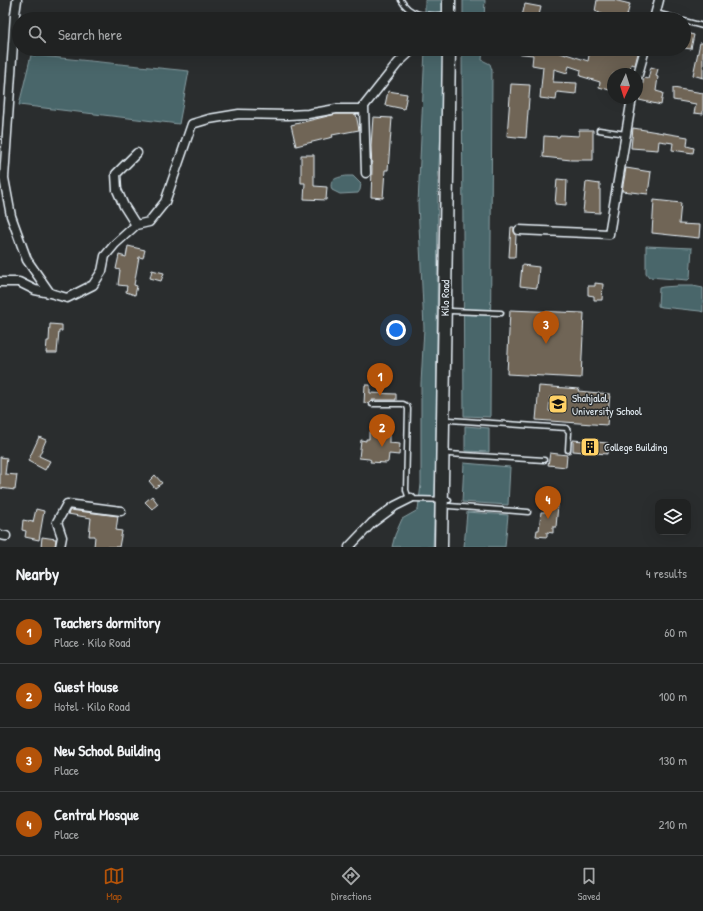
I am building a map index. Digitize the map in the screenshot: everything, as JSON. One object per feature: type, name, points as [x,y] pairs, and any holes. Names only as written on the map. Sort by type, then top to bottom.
[{"type":"street","points":[[15,12],[17,0]]},
{"type":"street","points":[[449,0],[450,12]]},
{"type":"street","points":[[452,12],[455,0]]},
{"type":"street","points":[[656,12],[659,0]]},
{"type":"street","points":[[12,56],[4,178],[11,216],[27,260],[50,293]]},
{"type":"street","points":[[366,173],[364,106],[391,71],[406,56]]},
{"type":"street","name":"Kilo Road","points":[[448,56],[447,502],[449,547]]},
{"type":"street","name":"Kilo Road","points":[[441,547],[447,502],[450,420],[454,56]]},
{"type":"street","points":[[640,68],[643,56]]},
{"type":"street","points":[[519,230],[609,234],[631,104]]},
{"type":"street","points":[[0,282],[19,282],[35,290],[67,298],[93,285],[102,271],[105,256],[115,244],[136,225],[149,222],[165,202],[192,124],[209,119],[238,114],[288,115],[308,114],[336,109],[364,109]]},
{"type":"street","points":[[136,225],[124,206],[117,190],[116,174],[137,153]]},
{"type":"street","points":[[349,547],[372,523],[395,506],[411,498]]},
{"type":"street","points":[[60,547],[62,537],[57,522],[68,504],[121,511]]},
{"type":"lane","points":[[401,0],[404,6],[411,12]]},
{"type":"lane","points":[[691,22],[703,26]]},
{"type":"lane","points":[[599,130],[626,134]]},
{"type":"lane","points":[[451,311],[502,313]]},
{"type":"lane","points":[[372,404],[403,404],[407,406],[406,490],[407,494],[411,498],[528,512]]},
{"type":"lane","points":[[450,420],[566,428],[569,432],[568,450]]},
{"type":"lane","points":[[449,454],[544,460]]},
{"type":"water","points":[[425,0],[443,0],[443,12],[425,12]]},
{"type":"water","points":[[463,0],[485,0],[484,12],[463,12]]},
{"type":"water","points":[[31,56],[189,71],[179,124],[19,105]]},
{"type":"water","points":[[425,56],[443,56],[438,180],[436,466],[433,547],[392,547],[395,535],[402,519],[418,510],[421,484],[421,384],[424,328],[418,204]]},
{"type":"water","points":[[462,56],[482,56],[482,60],[490,64],[492,70],[490,417],[464,416]]},
{"type":"water","points":[[353,176],[361,184],[358,193],[340,194],[332,190],[331,183],[335,179]]},
{"type":"water","points":[[646,246],[692,248],[690,278],[688,280],[649,277],[646,273]]},
{"type":"water","points":[[693,286],[703,288],[703,312],[658,306],[659,288]]},
{"type":"water","points":[[465,426],[489,428],[489,452],[465,451]]},
{"type":"water","points":[[464,463],[510,467],[508,505],[462,502]]},
{"type":"water","points":[[467,512],[508,515],[505,547],[464,547]]},
{"type":"building","points":[[597,0],[614,0],[630,4],[628,12],[595,11]]},
{"type":"building","points":[[525,4],[541,7],[540,12],[523,12]]},
{"type":"building","points":[[691,34],[694,35],[691,49]]},
{"type":"building","points":[[700,43],[703,43],[703,78],[693,75]]},
{"type":"building","points":[[533,56],[572,56],[588,61],[589,56],[637,56],[635,65],[631,64],[630,68],[607,68],[607,89],[599,87],[600,82],[580,76],[581,70],[569,66],[567,73],[554,69],[553,82],[577,83],[576,94],[557,92],[556,100],[540,98],[543,67],[532,65]]},
{"type":"building","points":[[651,67],[658,69],[656,76],[658,77],[656,91],[663,93],[661,105],[643,101],[644,78],[648,79]]},
{"type":"building","points":[[511,84],[530,85],[526,138],[507,136]]},
{"type":"building","points":[[673,88],[703,93],[703,114],[694,113],[696,104],[673,100]]},
{"type":"building","points":[[388,91],[407,94],[404,109],[385,105]]},
{"type":"building","points":[[336,114],[356,114],[359,130],[332,135],[333,137],[296,146],[291,125]]},
{"type":"building","points":[[373,117],[392,118],[388,170],[385,170],[383,198],[371,197],[371,146]]},
{"type":"building","points":[[633,128],[688,137],[687,146],[694,148],[693,153],[672,150],[673,143],[659,141],[658,150],[631,148]]},
{"type":"building","points":[[579,130],[593,130],[593,160],[571,160],[543,157],[544,136],[579,136]]},
{"type":"building","points":[[301,155],[314,155],[314,186],[327,187],[326,200],[304,199],[305,183],[301,183]]},
{"type":"building","points":[[626,168],[651,172],[648,194],[622,191]]},
{"type":"building","points":[[557,179],[567,180],[566,205],[555,204]]},
{"type":"building","points":[[586,182],[600,184],[600,213],[583,212]]},
{"type":"building","points":[[654,200],[681,203],[679,224],[700,225],[699,238],[652,233]]},
{"type":"building","points":[[511,227],[514,227],[514,232],[516,235],[515,257],[509,257]]},
{"type":"building","points":[[128,246],[145,250],[143,258],[139,257],[134,285],[137,286],[135,295],[126,292],[127,286],[118,285],[120,270],[116,269],[119,255],[126,257]]},
{"type":"building","points":[[522,265],[539,267],[537,288],[520,286]]},
{"type":"building","points":[[152,270],[164,273],[161,281],[150,278]]},
{"type":"building","points":[[595,283],[603,284],[602,300],[594,300],[594,296],[588,295],[588,286],[595,286]]},
{"type":"building","points":[[510,310],[584,313],[581,378],[507,374]]},
{"type":"building","points":[[50,324],[62,325],[62,331],[59,331],[57,353],[46,353],[47,341],[49,341]]},
{"type":"building","points":[[365,385],[370,385],[370,393],[396,394],[396,400],[372,400],[369,404],[364,403]]},
{"type":"building","points":[[539,386],[579,389],[578,391],[610,394],[607,425],[536,420]],"holes":[[[550,397],[565,398],[564,412],[549,411]]]},
{"type":"building","points":[[372,431],[386,433],[386,435],[389,435],[389,443],[400,444],[399,455],[389,454],[388,462],[386,463],[370,462],[371,460],[369,459],[359,458],[361,440],[366,441],[366,439],[369,439],[369,432],[372,433]]},
{"type":"building","points":[[39,437],[46,440],[39,456],[50,461],[45,470],[28,461]]},
{"type":"building","name":"College Building","points":[[573,440],[608,443],[607,454],[573,451]]},
{"type":"building","points":[[550,453],[567,455],[566,467],[548,465]]},
{"type":"building","points":[[0,457],[7,458],[5,474],[17,475],[15,490],[0,488]]},
{"type":"building","points":[[155,475],[162,483],[155,488],[149,481]]},
{"type":"building","points":[[152,496],[158,504],[152,509],[145,502]]},
{"type":"building","points":[[546,503],[558,505],[556,527],[553,527],[553,533],[547,532],[547,537],[536,536],[537,530],[539,530],[541,512],[545,512]]},
{"type":"building","points":[[36,509],[44,511],[39,540],[25,537],[26,531],[22,530],[23,520],[33,522]]},
{"type":"building","points":[[70,510],[118,516],[116,530],[122,531],[119,547],[94,547],[95,536],[89,536],[91,518],[68,514]]},
{"type":"building","points":[[42,537],[56,539],[55,547],[41,547]]},
{"type":"place","name":"New School Building","points":[[546,344]]},
{"type":"place","name":"Teachers dormitory","points":[[380,396]]},
{"type":"place","name":"Shahjalal University School","points":[[558,404]]},
{"type":"place","name":"Guest House","points":[[382,447]]},
{"type":"place","name":"College Building","points":[[590,447]]},
{"type":"place","name":"Central Mosque","points":[[548,519]]}]
